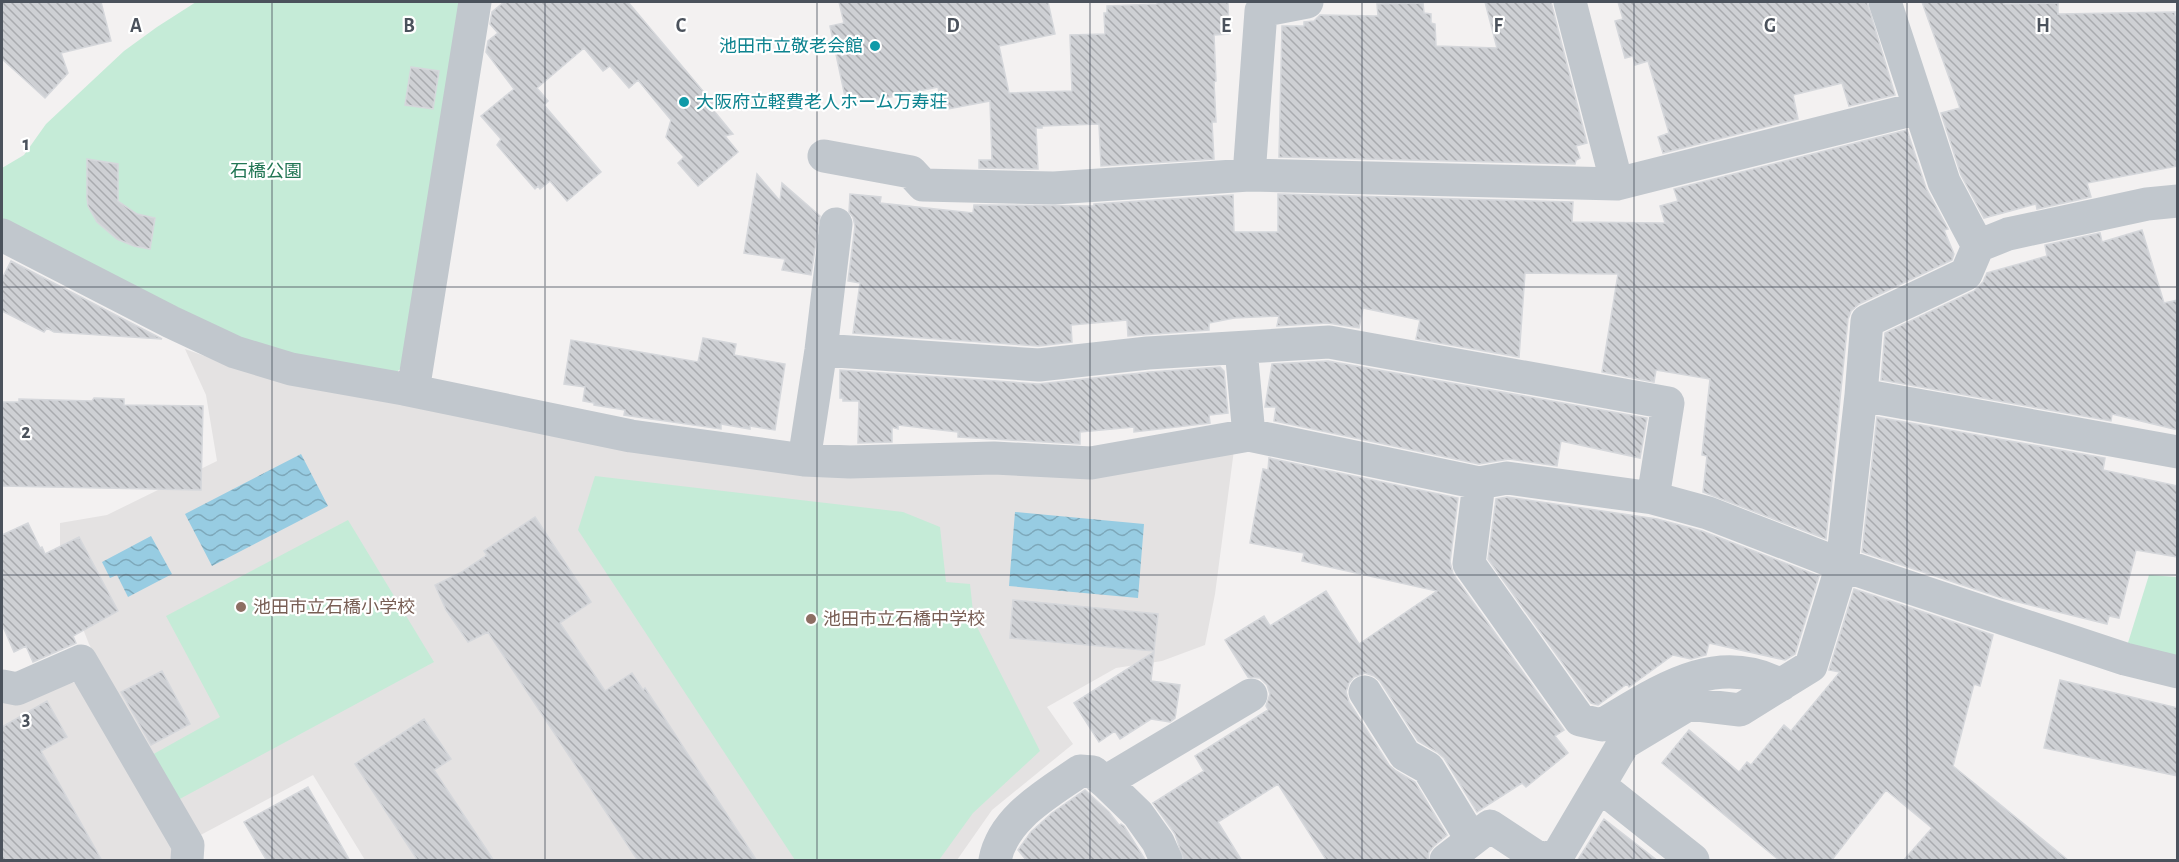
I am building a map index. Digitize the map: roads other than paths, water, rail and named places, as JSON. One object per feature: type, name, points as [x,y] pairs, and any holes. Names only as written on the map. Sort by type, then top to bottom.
[{"type":"street","points":[[413,391],[476,2]]},
{"type":"street","points":[[1249,175],[1261,11],[1307,2]]},
{"type":"street","points":[[1570,2],[1617,184]]},
{"type":"street","points":[[1885,2],[1944,182],[1978,246]]},
{"type":"street","points":[[824,156],[911,172],[923,185],[1054,188],[1249,175],[1617,184],[1919,108]]},
{"type":"street","points":[[1446,861],[1491,826],[1539,859],[1558,855],[1624,743],[1689,704],[1740,710],[1811,666],[1842,565],[1867,321],[1966,274],[1978,246],[2008,234],[2147,204],[2178,201]]},
{"type":"street","points":[[804,460],[821,350],[836,224]]},
{"type":"street","points":[[2,235],[171,322],[235,352],[291,369],[413,391],[631,436],[804,460],[850,462],[994,458],[1091,463],[1249,435],[1479,483],[1507,478],[1653,498],[1708,513],[1842,565],[2125,659],[2178,672]]},
{"type":"street","points":[[821,350],[1039,365],[1148,352],[1240,349],[1329,342],[1668,403],[1653,498]]},
{"type":"street","points":[[1240,349],[1249,435]]},
{"type":"street","points":[[1861,394],[2178,452]]},
{"type":"street","points":[[1479,483],[1469,564],[1580,720],[1602,725],[1665,688],[1695,676],[1732,672],[1764,675],[1781,685]]},
{"type":"street","points":[[2,686],[17,689],[81,661],[188,845],[187,861]]},
{"type":"street","points":[[1365,692],[1405,755],[1428,768],[1472,840]]},
{"type":"street","points":[[1105,782],[1213,703],[1251,695]]},
{"type":"street","points":[[995,861],[998,846],[1013,824],[1035,803],[1080,771],[1093,772],[1138,814],[1158,842],[1166,861]]},
{"type":"street","points":[[1600,786],[1693,861]]},
{"type":"water","points":[[301,454],[328,506],[212,566],[185,514]]},
{"type":"water","points":[[1015,512],[1144,524],[1138,598],[1009,586]]},
{"type":"water","points":[[151,536],[172,574],[128,597],[117,575],[110,578],[102,562]]},
{"type":"place","name":"池田市立敬老会館","points":[[875,46]]},
{"type":"place","name":"大阪府立軽費老人ホーム万寿荘","points":[[684,102]]},
{"type":"place","name":"池田市立石橋小学校","points":[[241,607]]},
{"type":"place","name":"池田市立石橋中学校","points":[[811,619]]},
{"type":"park label","name":"石橋公園","points":[[266,171]]}]
